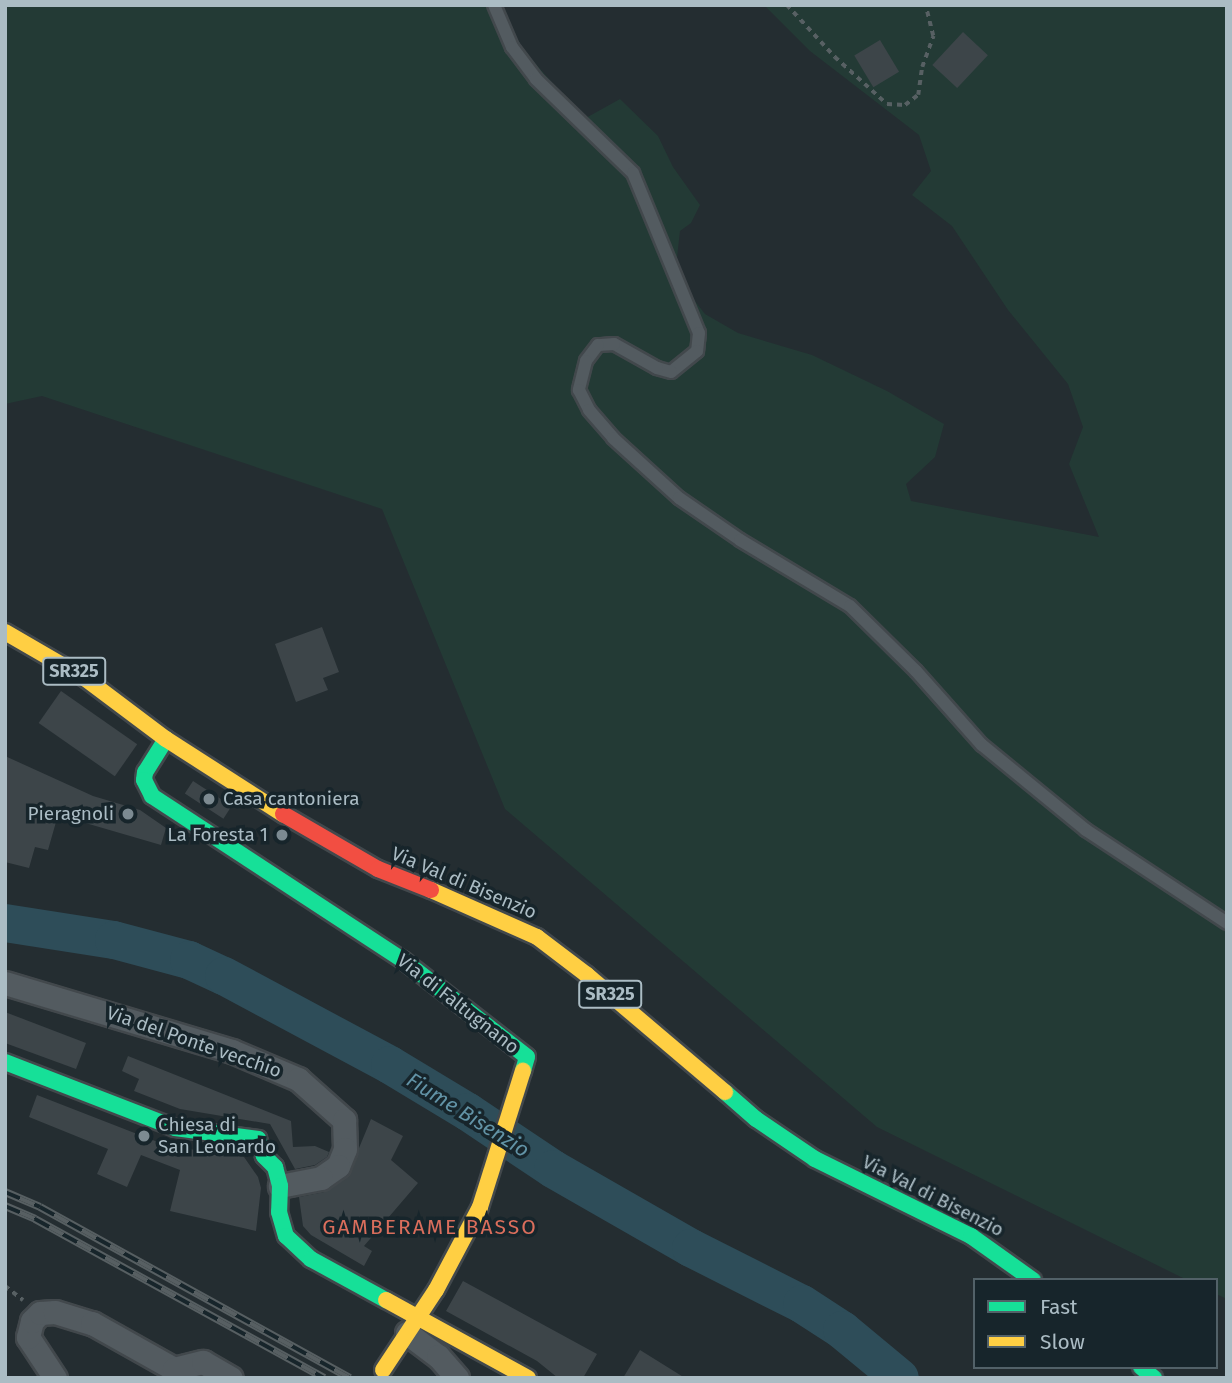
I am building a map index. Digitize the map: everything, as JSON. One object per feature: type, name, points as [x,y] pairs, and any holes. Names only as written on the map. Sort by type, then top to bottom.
[{"type":"street","name":"Via Val di Bisenzio","points":[[5,632],[86,679],[166,739],[329,843],[378,869],[493,915],[537,937],[587,975],[756,1119],[815,1159],[971,1236],[1007,1258],[1031,1278]]},
{"type":"street","name":"Via di Faltugnano","points":[[166,739],[145,772],[144,780],[152,796],[403,960],[527,1057],[480,1207],[436,1290],[383,1370]]},
{"type":"street","name":"Via del Ponte vecchio","points":[[5,983],[232,1051],[298,1079],[344,1120],[345,1149],[338,1166],[321,1178],[279,1186]]},
{"type":"street","points":[[5,1062],[176,1128],[258,1139],[264,1156],[275,1167],[279,1186],[279,1212],[286,1236],[298,1248],[412,1325],[528,1378]]},
{"type":"street","points":[[55,1378],[28,1337],[32,1321],[40,1313],[54,1312],[92,1323],[174,1369],[203,1370],[231,1378]]},
{"type":"street","points":[[412,1325],[457,1378]]},
{"type":"lane","points":[[494,5],[512,47],[536,79],[634,173],[699,333],[697,351],[671,372],[657,368],[614,344],[598,345],[586,361],[579,390],[589,410],[613,438],[679,498],[740,540],[850,606],[916,671],[982,745],[1086,830],[1227,923]]},
{"type":"path","points":[[787,5],[835,57],[887,104],[905,105],[918,95],[922,67],[933,36],[925,5]]},
{"type":"green space","points":[[5,5],[503,5],[520,46],[584,119],[620,99],[658,136],[673,167],[700,205],[691,223],[680,231],[677,258],[683,286],[705,314],[738,333],[812,355],[887,391],[944,424],[935,457],[906,484],[911,501],[1099,537],[1069,464],[1083,427],[1068,384],[1008,310],[952,226],[912,195],[931,171],[919,135],[810,51],[764,5],[1227,5],[1227,1299],[1218,1295],[1218,1278],[1183,1278],[877,1127],[505,809],[382,509],[42,396],[5,404]]},
{"type":"building","points":[[963,32],[988,55],[957,88],[932,65]]},
{"type":"building","points":[[880,40],[899,72],[873,87],[854,55]]},
{"type":"building","points":[[322,627],[339,672],[323,678],[328,690],[296,702],[275,644]]},
{"type":"building","points":[[61,691],[137,744],[115,776],[39,723]]},
{"type":"building","points":[[5,756],[93,796],[140,810],[166,828],[161,845],[58,815],[48,850],[35,847],[29,868],[5,862]]},
{"type":"building","points":[[193,781],[232,806],[223,819],[185,794]]},
{"type":"building","points":[[5,1012],[86,1043],[76,1069],[5,1043]]},
{"type":"building","points":[[128,1056],[291,1121],[293,1147],[315,1146],[329,1152],[327,1157],[315,1165],[295,1169],[270,1124],[180,1109],[134,1091],[139,1079],[122,1071]]},
{"type":"building","points":[[37,1095],[168,1146],[244,1157],[258,1177],[261,1188],[256,1231],[170,1211],[180,1170],[141,1155],[127,1187],[97,1174],[108,1149],[29,1117]]},
{"type":"building","points":[[371,1119],[403,1136],[391,1160],[418,1183],[364,1246],[372,1251],[364,1266],[311,1235],[303,1226],[299,1197],[324,1192],[347,1177]]},
{"type":"building","points":[[463,1281],[597,1354],[583,1378],[558,1378],[537,1361],[446,1311]]},
{"type":"building","points":[[640,1350],[685,1378],[623,1378]]},
{"type":"waterway","name":"Fiume Bisenzio","points":[[5,923],[114,940],[189,960],[224,976],[390,1065],[468,1112],[553,1169],[691,1248],[802,1304],[842,1330],[900,1378]]},
{"type":"railway","points":[[5,1192],[40,1207],[350,1378]]},
{"type":"railway","points":[[5,1206],[35,1219],[324,1378]]},
{"type":"traffic: fast","points":[[166,739],[145,772],[144,780],[152,796],[403,960],[527,1057],[523,1071]]},
{"type":"traffic: fast","points":[[5,1062],[175,1128],[258,1139],[264,1156],[275,1167],[280,1186],[279,1212],[286,1236],[311,1259],[386,1300]]},
{"type":"traffic: fast","points":[[725,1092],[756,1119],[815,1159],[971,1236],[1030,1278]]},
{"type":"traffic: fast","points":[[1143,1369],[1154,1378]]},
{"type":"traffic: slow","points":[[5,632],[86,679],[166,739],[283,814]]},
{"type":"traffic: slow","points":[[431,890],[537,937],[587,975],[725,1092]]},
{"type":"traffic: slow","points":[[383,1370],[436,1290],[480,1207],[523,1071]]},
{"type":"traffic: slow","points":[[386,1300],[528,1378]]},
{"type":"traffic: jam","points":[[283,814],[378,869],[431,890]]},
{"type":"place","name":"Casa cantoniera","points":[[209,799]]},
{"type":"place","name":"Pieragnoli","points":[[128,814]]},
{"type":"place","name":"La Foresta 1","points":[[282,835]]},
{"type":"place","name":"Chiesa di San Leonardo","points":[[144,1136]]},
{"type":"district","name":"GAMBERAME BASSO","points":[[430,1227]]}]
